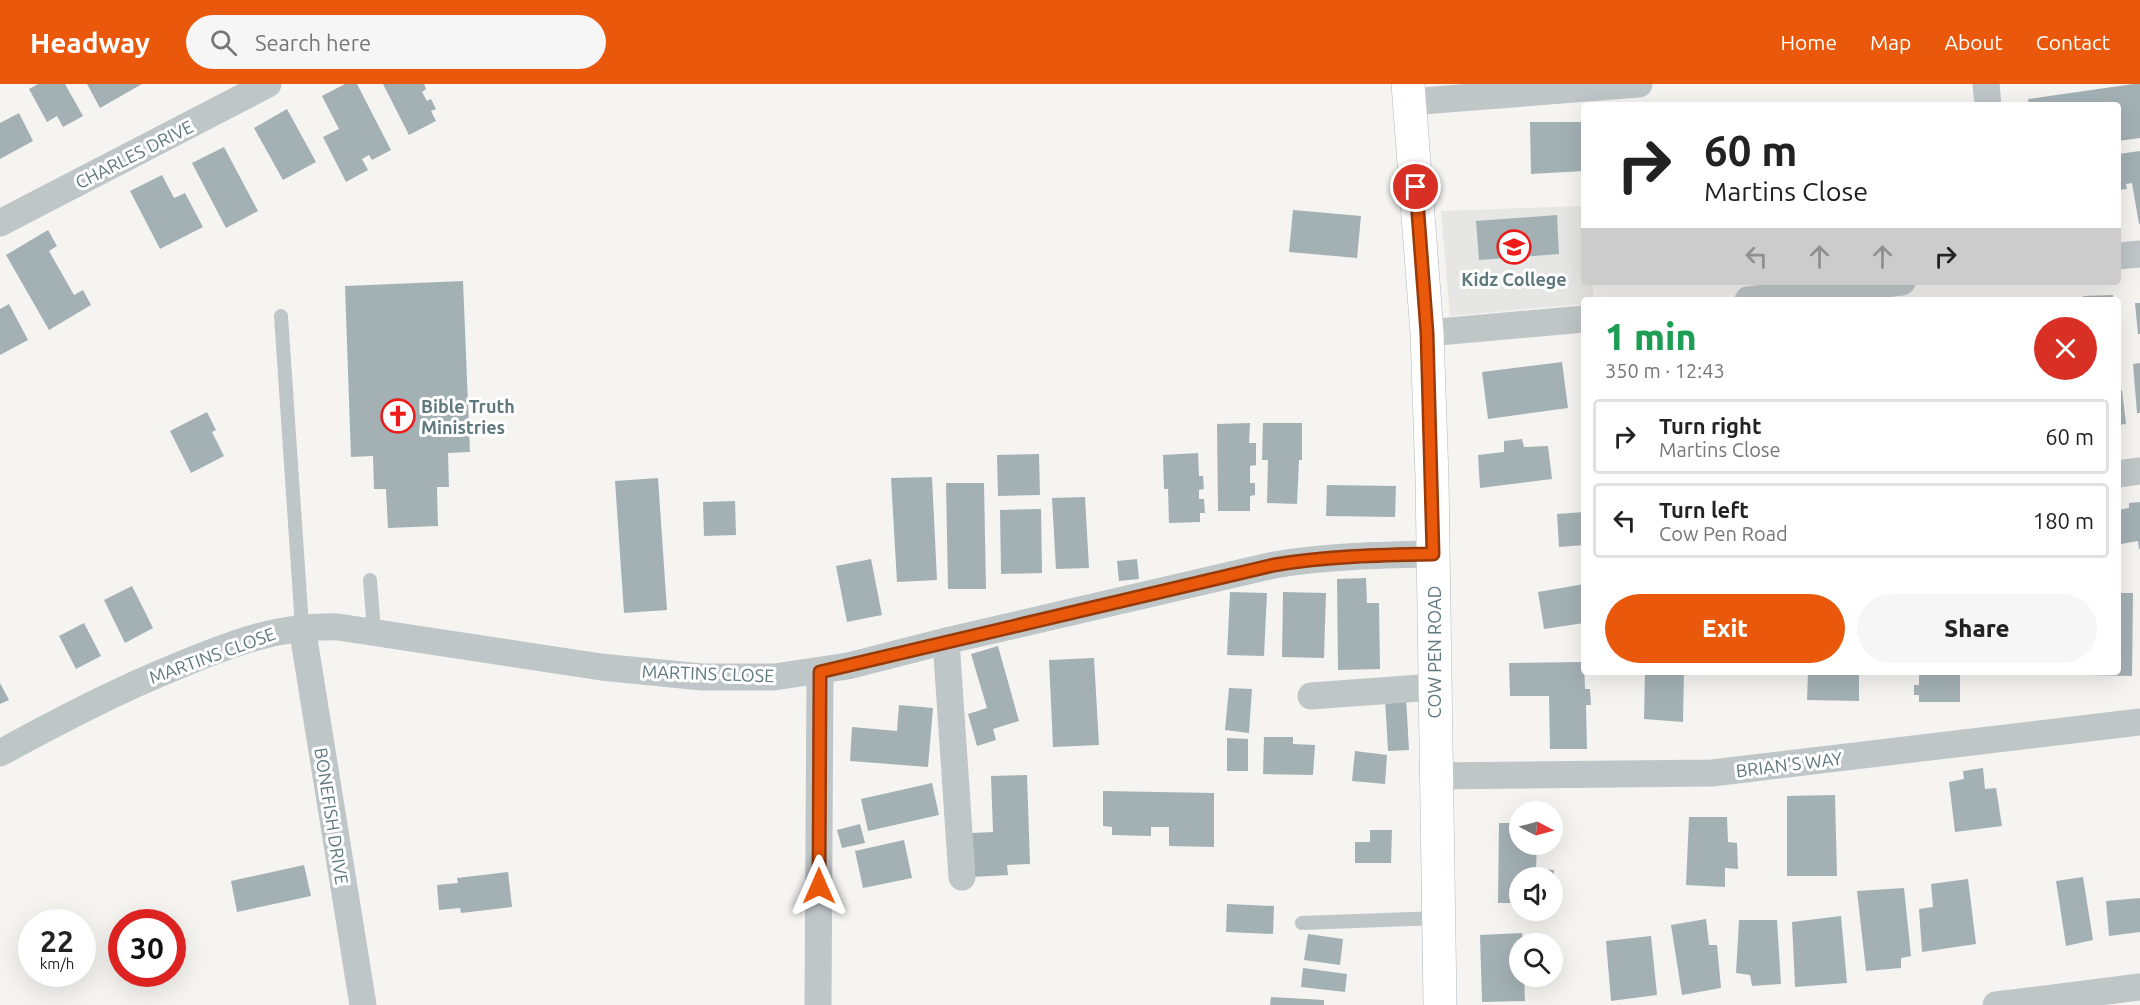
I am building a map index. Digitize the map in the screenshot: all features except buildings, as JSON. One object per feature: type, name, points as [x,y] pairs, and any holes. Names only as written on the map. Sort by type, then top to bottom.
[{"type":"main road","name":"COW PEN ROAD","points":[[1408,93],[1427,333],[1440,1005]]},
{"type":"street","name":"CHARLES DRIVE","points":[[0,223],[268,84]]},
{"type":"street","points":[[1408,93],[1639,84]]},
{"type":"street","points":[[1986,84],[1988,102]]},
{"type":"street","points":[[2121,256],[2140,254]]},
{"type":"street","points":[[1774,297],[1876,285]]},
{"type":"street","points":[[1427,333],[1581,319]]},
{"type":"street","points":[[2121,474],[2140,471]]},
{"type":"street","name":"MARTINS CLOSE","points":[[0,753],[59,721],[142,681],[211,652],[260,635],[302,627],[338,627],[374,631],[601,667],[668,674],[774,677],[820,672],[848,666],[1274,565],[1359,555],[1433,554]]},
{"type":"street","name":"BONEFISH DRIVE","points":[[302,627],[363,1005]]},
{"type":"street","points":[[946,641],[962,877]]},
{"type":"street","points":[[818,1005],[820,672]]},
{"type":"street","points":[[1311,696],[1434,687]]},
{"type":"street","name":"BRIAN'S WAY","points":[[1436,776],[1712,773],[2140,722]]},
{"type":"street","points":[[1996,1005],[2140,987]]},
{"type":"lane","points":[[281,316],[302,627]]},
{"type":"lane","points":[[370,580],[374,631]]},
{"type":"lane","points":[[1302,923],[1438,918]]},
{"type":"shaded area","name":"Kidz College","points":[[1581,206],[1581,285],[1592,285],[1594,297],[1581,297],[1581,304],[1450,316],[1441,211]]},
{"type":"place","name":"Kidz College","points":[[1514,247]]},
{"type":"place","name":"Bible Truth Ministries","points":[[398,416]]},
{"type":"route","points":[[819,886],[820,672],[1274,565],[1359,555],[1433,554],[1427,333],[1416,187]]}]
